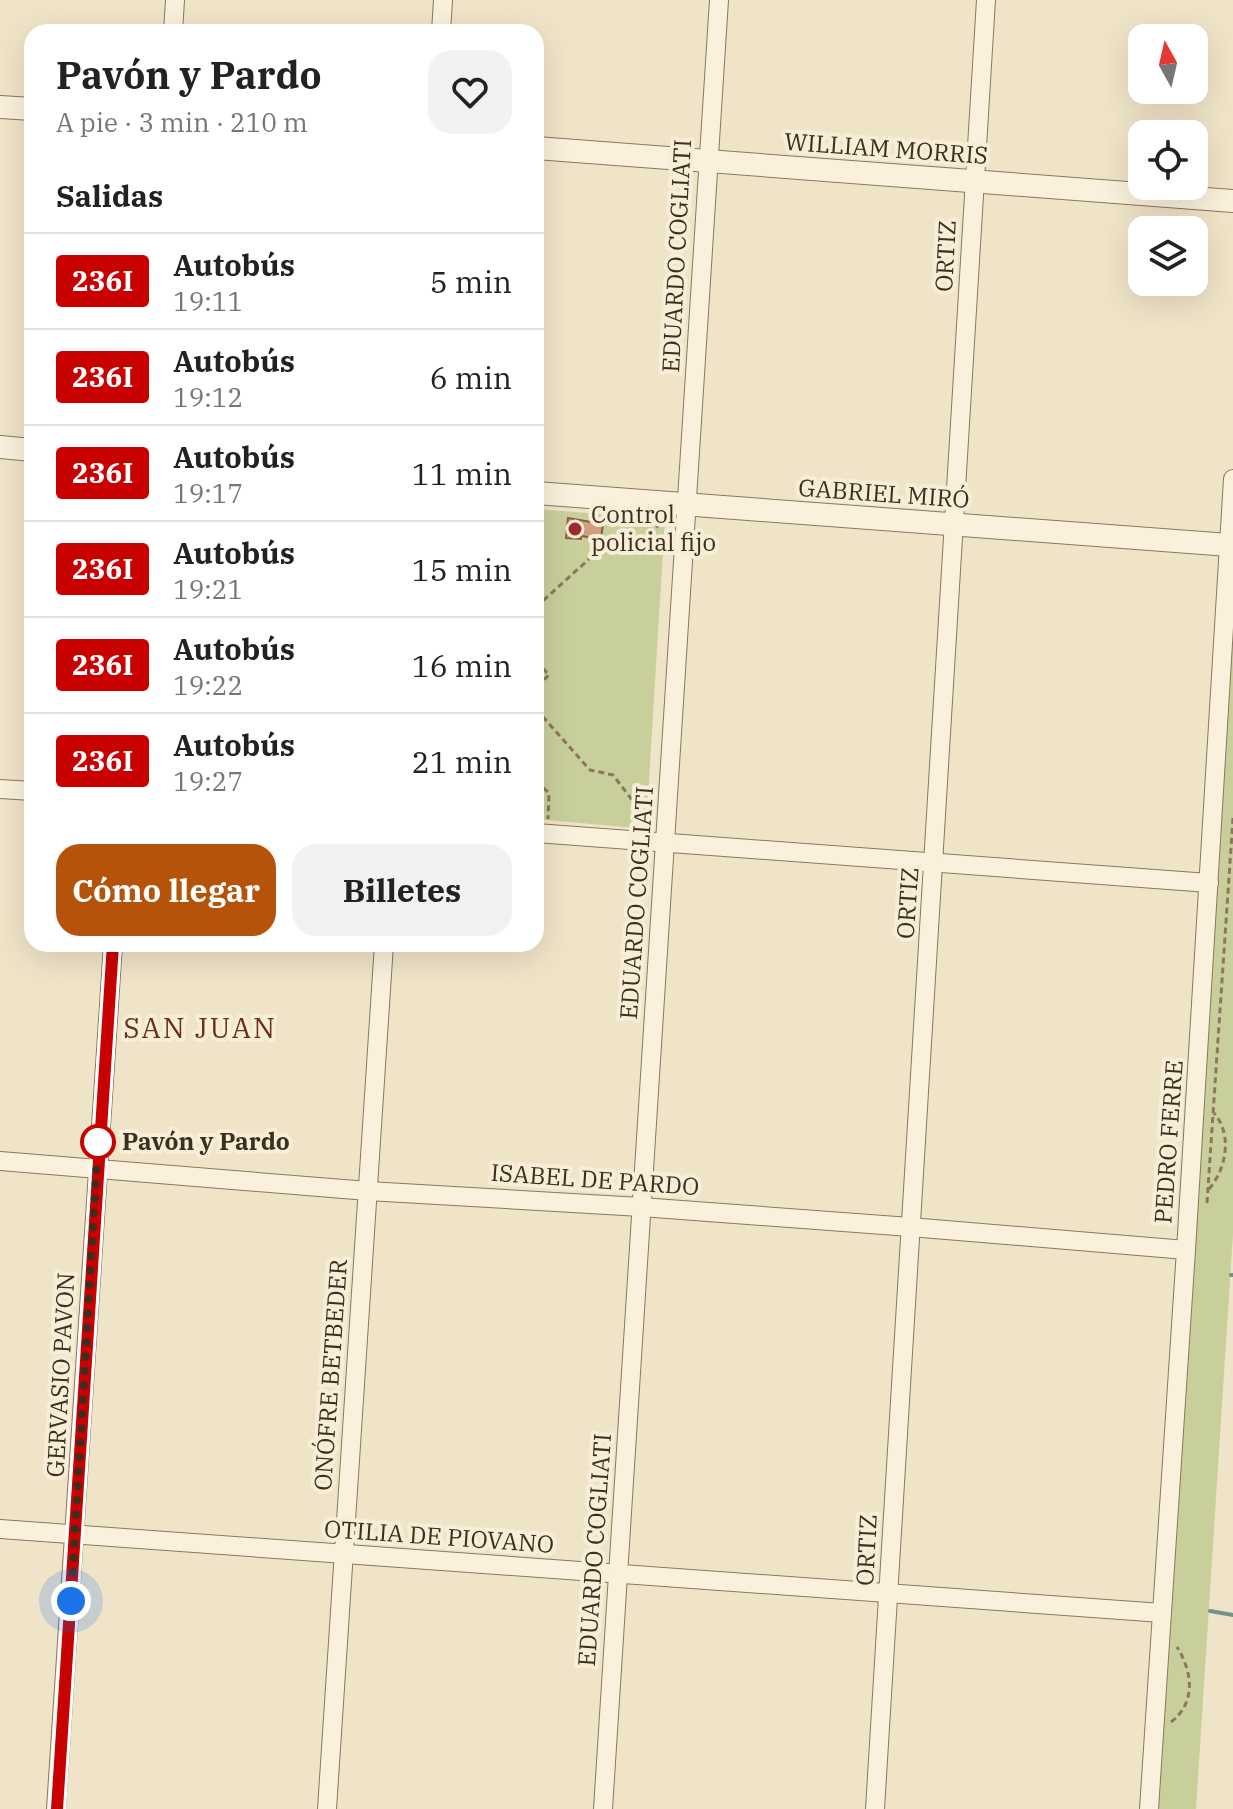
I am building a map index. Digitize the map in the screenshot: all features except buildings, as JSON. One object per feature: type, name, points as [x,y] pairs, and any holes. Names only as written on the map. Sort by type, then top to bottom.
[{"type":"street","points":[[174,24],[175,0]]},
{"type":"street","points":[[442,24],[443,0]]},
{"type":"street","name":"EDUARDO COGLIATI","points":[[603,1809],[688,506],[706,161],[719,0]]},
{"type":"street","name":"ORTIZ","points":[[875,1809],[986,0]]},
{"type":"street","points":[[0,107],[24,108]]},
{"type":"street","name":"WILLIAM MORRIS","points":[[544,149],[1233,201]]},
{"type":"street","points":[[0,447],[24,449]]},
{"type":"street","name":"PEDRO FERRE","points":[[1149,1809],[1233,479]]},
{"type":"street","name":"GABRIEL MIRÓ","points":[[544,494],[1229,545]]},
{"type":"street","points":[[0,789],[24,790]]},
{"type":"street","points":[[544,834],[1209,883]]},
{"type":"street","name":"GERVASIO PAVON","points":[[56,1809],[112,952]]},
{"type":"street","name":"ONÓFRE BETBEDER","points":[[327,1809],[383,952]]},
{"type":"street","name":"ISABEL DE PARDO","points":[[0,1161],[1186,1250]]},
{"type":"street","name":"OTILIA DE PIOVANO","points":[[0,1529],[1162,1613]]},
{"type":"path","points":[[544,600],[598,551],[620,553],[688,506]]},
{"type":"path","points":[[544,718],[590,770],[613,775],[665,844]]},
{"type":"path","points":[[544,788],[549,793],[544,822]]},
{"type":"path","points":[[1189,1198],[1202,1195],[1210,1188],[1225,1162],[1225,1134],[1214,1113]]},
{"type":"path","points":[[1160,1639],[1174,1642],[1184,1658],[1190,1684],[1183,1709],[1171,1722]]},
{"type":"green space","points":[[544,510],[665,519],[646,829],[544,820]]},
{"type":"green space","points":[[1233,564],[1233,1234],[1196,1809],[1157,1809]]},
{"type":"waterway","points":[[1210,1611],[1233,1615]]},
{"type":"bus line","name":"236I","points":[[57,1809],[112,952]]},
{"type":"place","name":"Control policial fijo","points":[[575,529]]},
{"type":"place","name":"Pavón y Pardo","points":[[98,1142]]},
{"type":"district","name":"SAN JUAN","points":[[200,1028]]},
{"type":"route","points":[[71,1601],[98,1142]]}]
